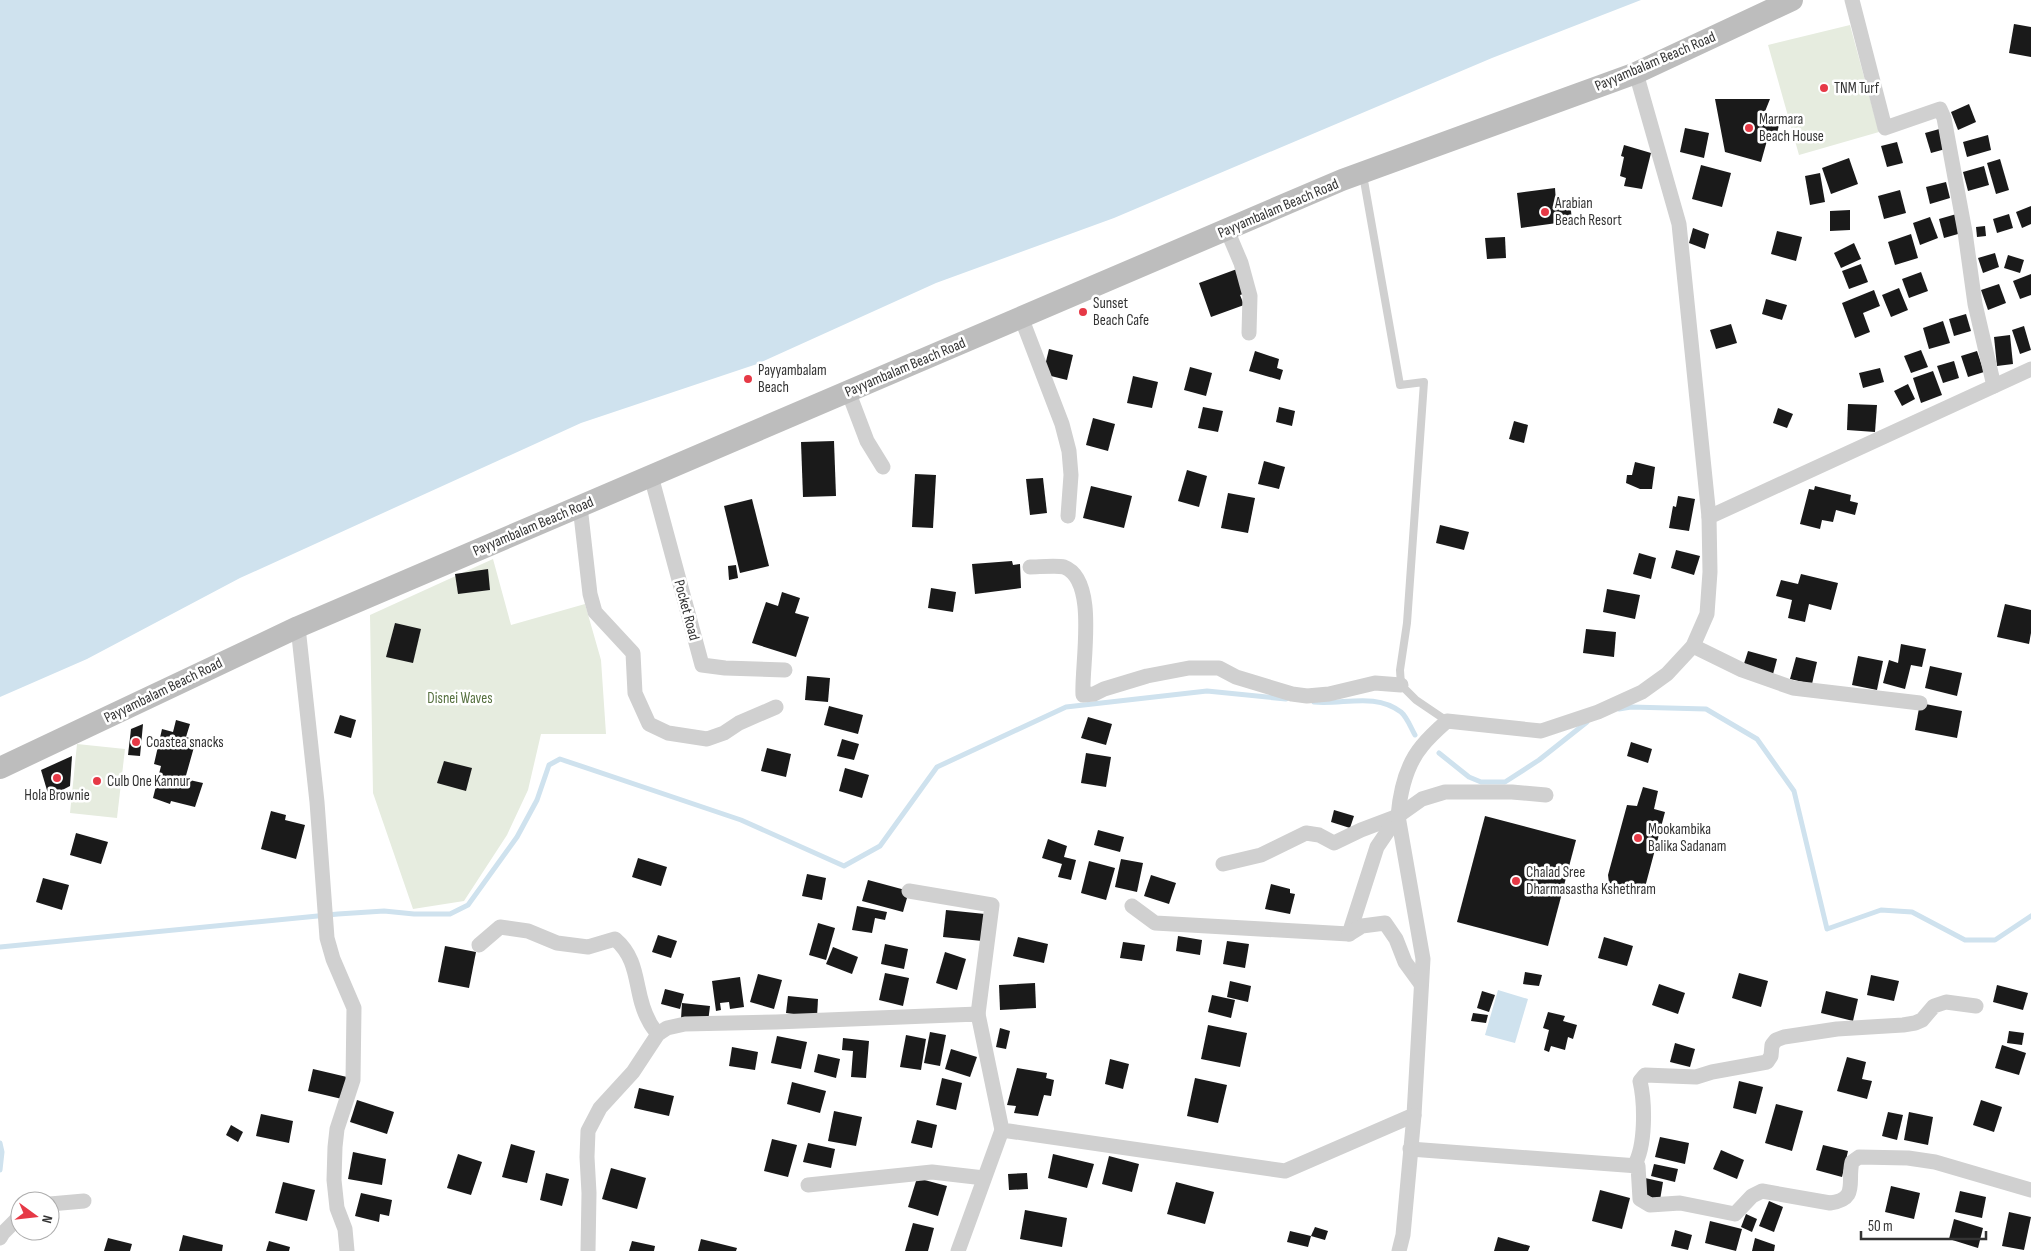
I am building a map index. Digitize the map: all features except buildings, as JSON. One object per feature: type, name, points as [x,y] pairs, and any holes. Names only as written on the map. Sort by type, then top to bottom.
[{"type":"main road","name":"Payyambalam Beach Road","points":[[0,768],[298,627],[848,391],[1362,172],[1636,73],[1792,0]]},
{"type":"street","points":[[1852,0],[1885,128],[1940,109],[1944,118],[1965,232],[1975,304],[1994,386]]},
{"type":"street","points":[[1399,1251],[1404,1235],[1414,1115],[1423,959],[1398,816],[1400,793],[1410,766],[1421,747],[1447,721],[1541,731],[1598,712],[1642,692],[1667,674],[1693,646],[1707,614],[1710,572],[1708,517],[1679,224],[1636,73]]},
{"type":"street","points":[[1226,230],[1241,264],[1250,296],[1248,333]]},
{"type":"street","points":[[1021,317],[1062,424],[1069,451],[1071,475],[1068,516]]},
{"type":"street","points":[[1708,517],[2031,369]]},
{"type":"street","points":[[848,391],[867,441],[883,467]]},
{"type":"street","name":"Pocket Road","points":[[651,476],[702,665],[725,668],[785,670]]},
{"type":"street","points":[[580,506],[590,594],[595,612],[633,653],[635,693],[649,724],[668,733],[707,739],[724,733],[739,723],[776,707]]},
{"type":"street","points":[[1030,567],[1063,567],[1075,574],[1082,590],[1086,612],[1083,695],[1094,694],[1104,689],[1147,676],[1189,668],[1219,668],[1236,677],[1292,694],[1307,696],[1328,694],[1375,683],[1401,685]]},
{"type":"street","points":[[298,627],[317,802],[327,938],[333,959],[354,1008],[353,1080],[337,1129],[334,1163],[337,1208],[345,1230],[347,1251]]},
{"type":"street","points":[[1693,646],[1742,670],[1792,688],[1920,703]]},
{"type":"street","points":[[1223,864],[1261,855],[1306,832],[1319,835],[1334,843],[1398,816],[1422,799],[1445,792],[1512,792],[1546,795]]},
{"type":"street","points":[[1349,934],[1377,847],[1398,816]]},
{"type":"street","points":[[909,892],[992,905],[978,1014],[1002,1130],[958,1251]]},
{"type":"street","points":[[1132,906],[1155,924],[1349,934],[1362,926],[1385,923],[1396,939],[1405,962],[1422,984]]},
{"type":"street","points":[[479,945],[500,927],[528,931],[558,943],[588,947],[615,939],[626,948],[633,963],[648,1020],[658,1034]]},
{"type":"street","points":[[1634,1166],[1643,1143],[1643,1093],[1640,1081],[1645,1075],[1696,1077],[1712,1072],[1767,1062],[1772,1056],[1772,1045],[1776,1040],[1784,1037],[1837,1029],[1915,1023],[1922,1020],[1934,1006],[1946,1002],[1976,1006]]},
{"type":"street","points":[[588,1251],[589,1193],[586,1157],[588,1131],[600,1108],[632,1072],[658,1034],[667,1028],[685,1024],[978,1014]]},
{"type":"street","points":[[1002,1130],[1285,1171],[1414,1115]]},
{"type":"street","points":[[1410,1149],[1638,1166],[1640,1173],[1638,1187],[1640,1199],[1650,1205],[1680,1203],[1735,1214],[1752,1196],[1762,1191],[1830,1203],[1840,1202],[1848,1196],[1851,1184],[1850,1171],[1852,1162],[1859,1157],[1908,1158],[1935,1162],[2031,1190]]},
{"type":"street","points":[[808,1185],[932,1172],[984,1178]]},
{"type":"street","points":[[60,1203],[84,1201]]},
{"type":"street","points":[[0,1238],[10,1225]]},
{"type":"lane","points":[[1362,172],[1400,385],[1424,382],[1407,623],[1400,670],[1401,685],[1416,700],[1447,721]]},
{"type":"green space","name":"TNM Turf","points":[[1850,25],[1879,132],[1799,155],[1768,45]]},
{"type":"green space","name":"Disnei Waves","points":[[493,559],[511,625],[585,604],[601,660],[606,734],[541,734],[528,790],[507,835],[464,901],[413,909],[373,793],[370,615]]},
{"type":"green space","name":"Culb One Kannur","points":[[77,744],[125,749],[117,818],[70,813]]},
{"type":"water","points":[[0,0],[1641,0],[1492,58],[1114,218],[936,283],[757,364],[581,423],[240,578],[87,659],[0,697]]},
{"type":"water","points":[[1498,990],[1528,999],[1515,1043],[1485,1035]]},
{"type":"waterway","points":[[0,947],[338,914],[384,911],[414,914],[450,914],[468,905],[517,837],[537,800],[549,765],[560,759],[741,820],[844,866],[880,846],[937,767],[1066,707],[1207,691],[1286,699]]},
{"type":"waterway","points":[[1314,702],[1381,702],[1401,712],[1415,735]]},
{"type":"waterway","points":[[1619,709],[1631,707],[1706,709],[1757,739],[1794,791],[1827,929],[1881,910],[1912,912],[1965,940],[1995,940],[2031,916]]},
{"type":"waterway","points":[[1439,753],[1469,777],[1481,782],[1505,782],[1539,760],[1587,722]]},
{"type":"waterway","points":[[0,1143],[2,1152],[0,1170]]},
{"type":"place","name":"TNM Turf","points":[[1824,88]]},
{"type":"place","name":"Marmara Beach House","points":[[1749,128]]},
{"type":"place","name":"Arabian Beach Resort","points":[[1545,212]]},
{"type":"place","name":"Sunset Beach Cafe","points":[[1083,312]]},
{"type":"place","name":"Payyambalam Beach","points":[[748,379]]},
{"type":"place","name":"Coastea snacks","points":[[136,742]]},
{"type":"place","name":"Hola Brownie","points":[[57,778]]},
{"type":"place","name":"Culb One Kannur","points":[[97,781]]},
{"type":"place","name":"Mookambika Balika Sadanam","points":[[1638,838]]},
{"type":"place","name":"Chalad Sree Dharmasastha Kshethram","points":[[1516,881]]}]
